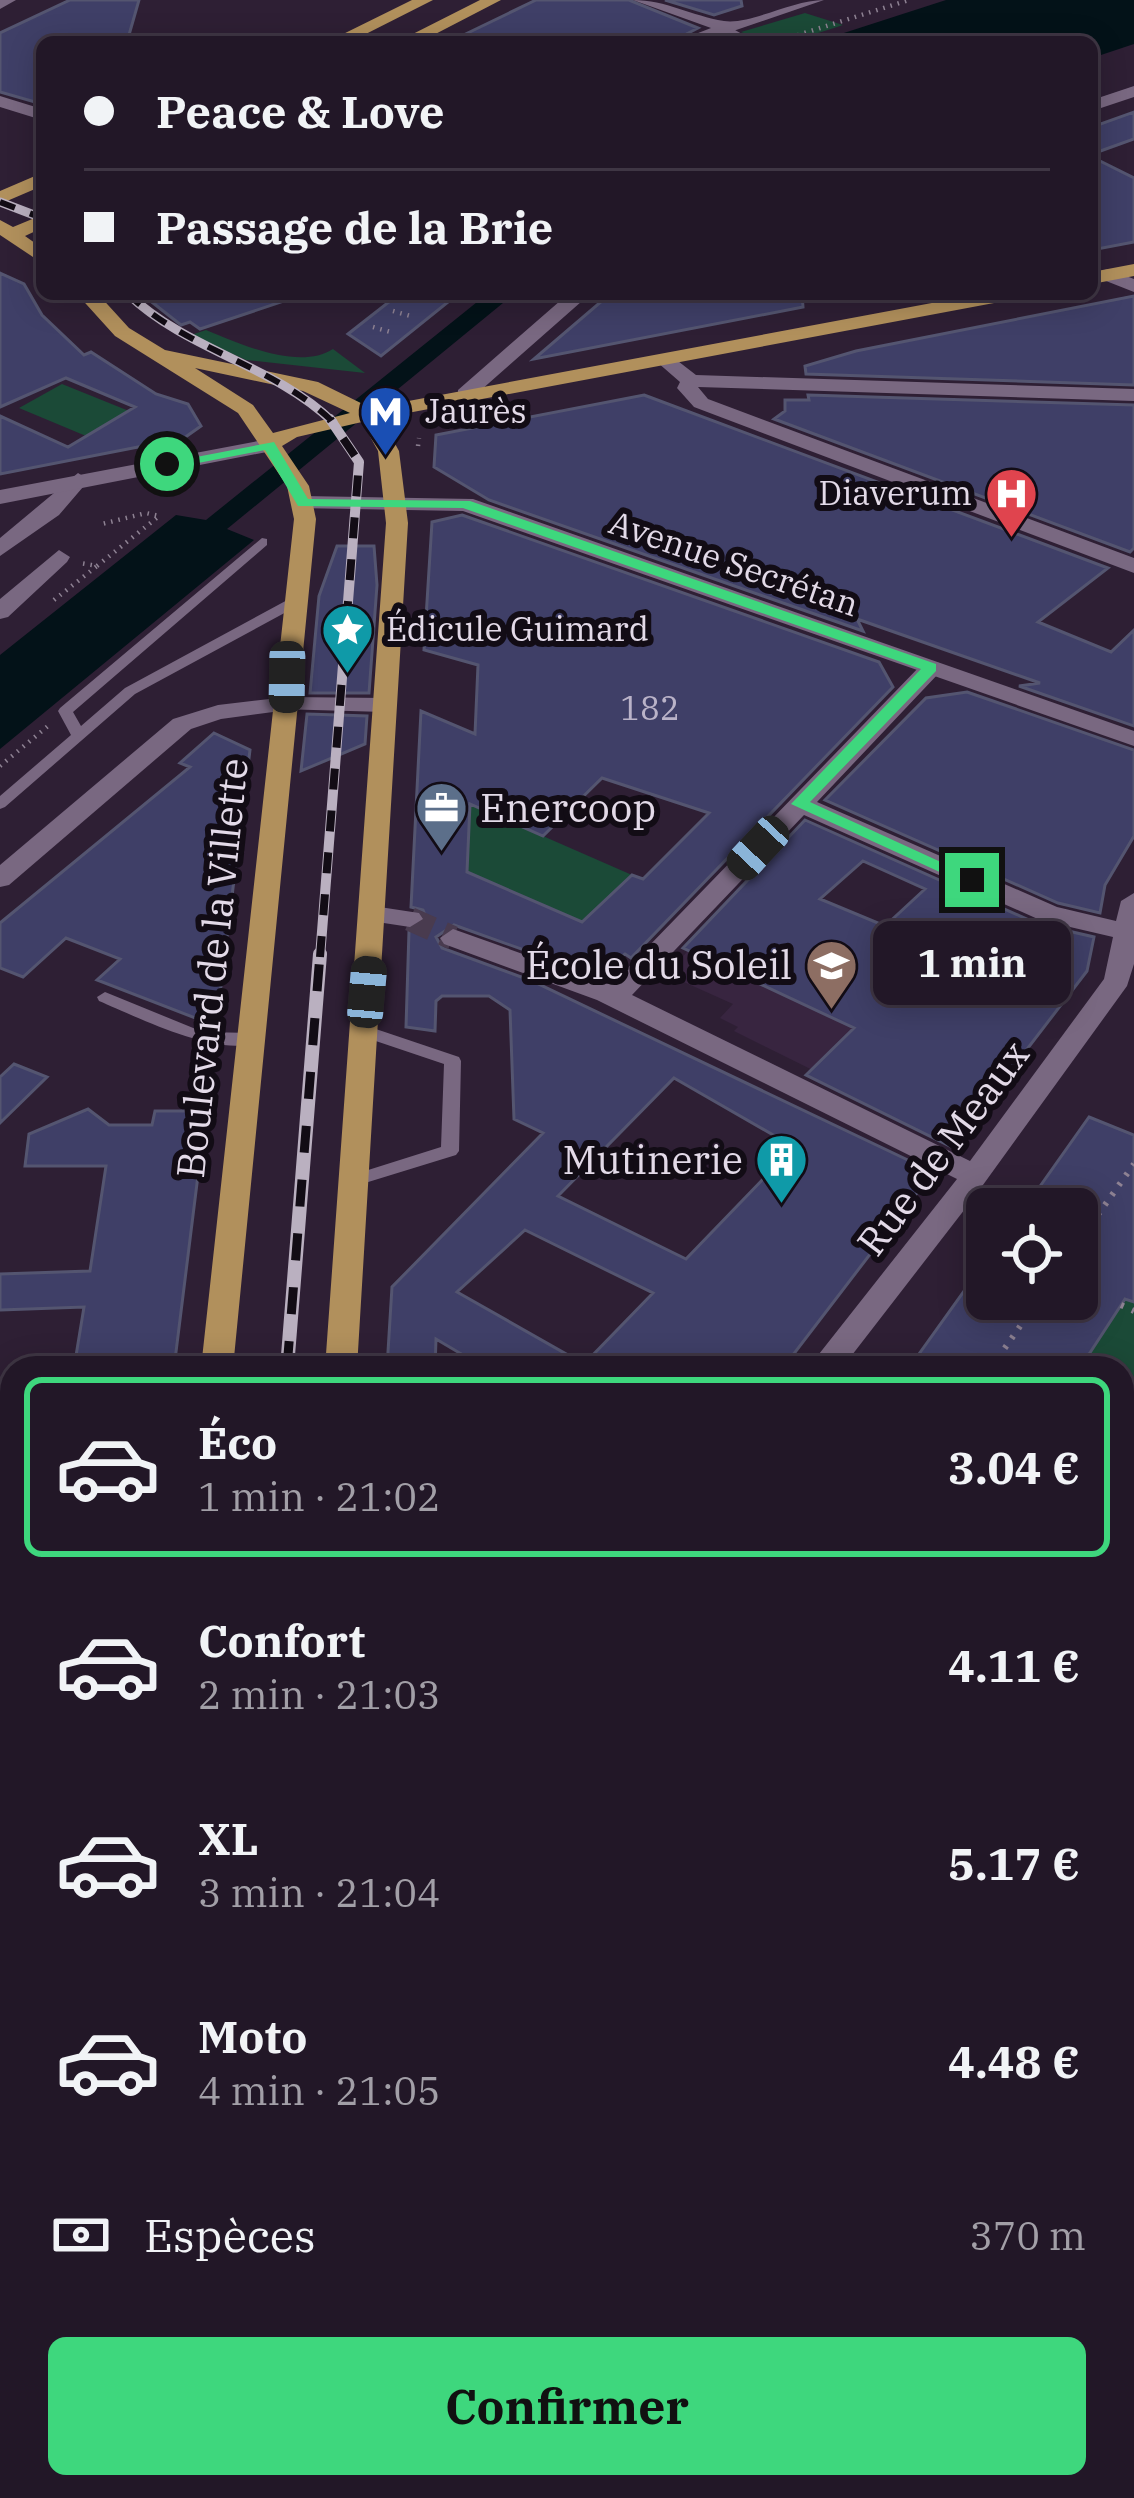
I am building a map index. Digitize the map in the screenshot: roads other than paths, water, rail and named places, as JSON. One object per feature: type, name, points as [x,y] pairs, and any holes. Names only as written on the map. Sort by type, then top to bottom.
[{"type":"main road","points":[[349,36],[425,0]]},
{"type":"main road","points":[[418,36],[493,0]]},
{"type":"main road","points":[[0,180],[36,183]]},
{"type":"main road","points":[[0,198],[36,184]]},
{"type":"main road","points":[[4,233],[36,223]]},
{"type":"main road","points":[[4,233],[36,253]]},
{"type":"main road","points":[[1098,274],[1134,270]]},
{"type":"main road","points":[[93,300],[122,332],[241,404],[303,503]]},
{"type":"main road","points":[[156,354],[316,389],[373,422],[980,300]]},
{"type":"main road","points":[[269,445],[304,445],[465,394],[667,362]]},
{"type":"main road","points":[[341,1356],[397,523],[373,422]]},
{"type":"main road","name":"Boulevard de la Villette","points":[[219,1356],[287,704],[303,503]]},
{"type":"street","points":[[641,0],[729,30]]},
{"type":"street","points":[[706,36],[816,0]]},
{"type":"street","points":[[1098,104],[1134,91]]},
{"type":"street","points":[[0,101],[36,113]]},
{"type":"street","points":[[1098,274],[1134,286]]},
{"type":"street","points":[[465,394],[573,300]]},
{"type":"street","points":[[667,362],[691,381],[1134,395]]},
{"type":"street","points":[[691,381],[687,388],[701,403],[1134,566]]},
{"type":"street","points":[[0,497],[269,445]]},
{"type":"street","points":[[0,549],[51,510],[78,480]]},
{"type":"street","name":"Avenue Secrétan","points":[[303,503],[393,500],[488,510],[1134,739]]},
{"type":"street","points":[[0,612],[59,557]]},
{"type":"street","points":[[607,994],[624,988],[931,668]]},
{"type":"street","points":[[0,879],[182,724],[218,712],[287,704],[385,705]]},
{"type":"street","points":[[800,804],[1049,914],[1132,913]]},
{"type":"street","name":"Rue de Meaux","points":[[833,1356],[1117,980],[1132,913]]},
{"type":"street","points":[[374,914],[410,919]]},
{"type":"street","points":[[454,938],[607,994],[974,1175]]},
{"type":"lane","points":[[729,30],[740,36]]},
{"type":"lane","points":[[79,736],[64,711],[262,542]]},
{"type":"lane","points":[[0,804],[130,692],[296,602]]},
{"type":"lane","points":[[105,997],[201,1037],[253,1039]]},
{"type":"lane","points":[[352,1181],[450,1151],[452,1061],[364,1031]]},
{"type":"tunnel","points":[[410,919],[453,938]]},
{"type":"railway","points":[[0,202],[36,216]]},
{"type":"railway","points":[[135,300],[177,330],[285,386],[331,420]]},
{"type":"railway","points":[[320,957],[359,462],[331,420]]},
{"type":"railway","points":[[288,1356],[320,954]]},
{"type":"place","name":"Jaurès","points":[[386,457]]},
{"type":"place","name":"Diaverum","points":[[1011,539]]},
{"type":"place","name":"Édicule Guimard","points":[[347,675]]},
{"type":"place","name":"Enercoop","points":[[441,854]]},
{"type":"place","name":"École du Soleil","points":[[831,1011]]},
{"type":"place","name":"Mutinerie","points":[[782,1206]]}]
